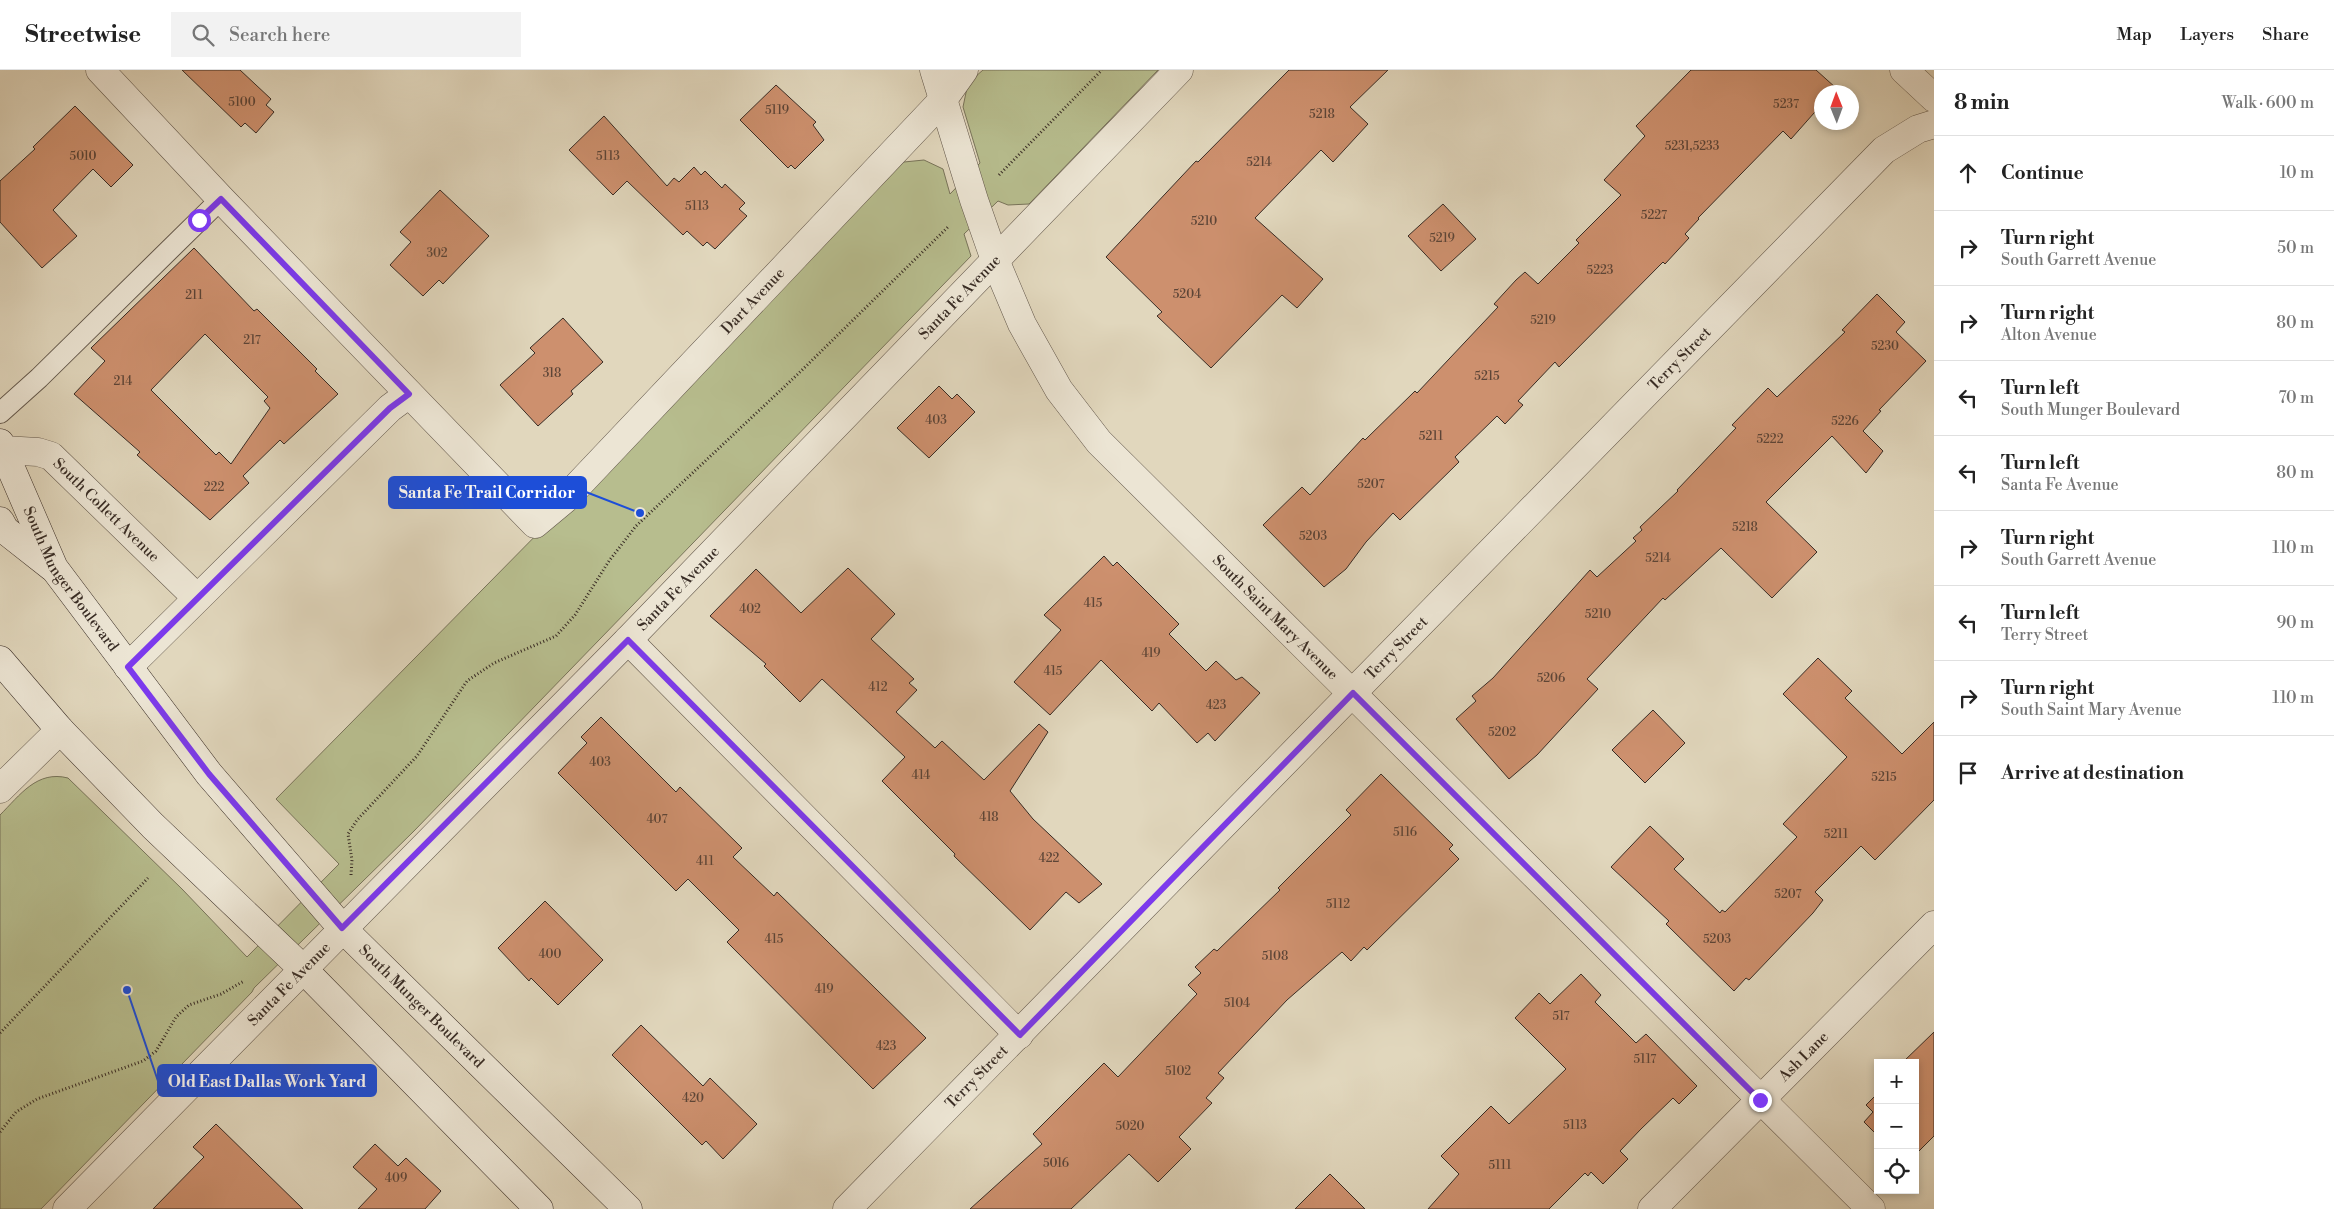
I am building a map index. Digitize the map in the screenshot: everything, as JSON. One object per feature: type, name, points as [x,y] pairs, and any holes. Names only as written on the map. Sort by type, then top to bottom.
[{"type":"street","points":[[100,70],[409,394],[390,408],[128,667]]},
{"type":"street","name":"South Saint Mary Avenue","points":[[934,70],[942,101],[995,260],[1022,324],[1059,390],[1099,442],[1871,1209]]},
{"type":"street","name":"Dart Avenue","points":[[409,394],[535,524],[565,499],[942,101],[964,70]]},
{"type":"street","name":"Santa Fe Avenue","points":[[67,1209],[302,968],[628,640],[1179,70]]},
{"type":"street","points":[[1904,70],[1934,98]]},
{"type":"street","name":"Terry Street","points":[[847,1209],[1020,1035],[1884,150],[1918,129],[1934,124]]},
{"type":"street","name":"South Collett Avenue","points":[[2,446],[51,456],[197,598]]},
{"type":"street","name":"South Munger Boulevard","points":[[2,446],[54,568],[209,774],[342,928],[628,1209]]},
{"type":"street","points":[[0,521],[5,530],[54,568]]},
{"type":"street","points":[[628,640],[1020,1035]]},
{"type":"street","points":[[0,660],[60,730],[153,826],[302,968],[539,1209]]},
{"type":"street","points":[[0,789],[60,730]]},
{"type":"street","name":"Ash Lane","points":[[1652,1209],[1934,925]]},
{"type":"lane","points":[[0,413],[39,378],[221,199]]},
{"type":"path","points":[[996,178],[1102,70]]},
{"type":"path","points":[[350,879],[352,860],[348,834],[356,820],[417,756],[467,681],[494,663],[556,636],[575,615],[610,561],[636,526],[954,222]]},
{"type":"path","points":[[0,1033],[148,878]]},
{"type":"path","points":[[0,1132],[16,1112],[37,1099],[143,1061],[156,1051],[176,1017],[189,1005],[221,994],[250,978]]},
{"type":"green space","points":[[983,70],[1158,70],[1029,204],[1008,205],[998,201],[964,234],[971,256],[414,831],[254,988],[41,1209],[0,1209],[0,815],[22,792],[38,781],[57,776],[68,778],[182,889],[247,957],[339,864],[276,799],[904,162],[924,160],[943,169],[950,194],[980,163],[963,107],[968,83]]},
{"type":"building","points":[[182,70],[240,70],[271,99],[266,105],[274,112],[256,133],[245,123],[241,127]]},
{"type":"building","points":[[1289,70],[1388,70],[1350,107],[1368,124],[1333,162],[1321,150],[1255,218],[1323,279],[1297,308],[1282,295],[1211,368],[1157,316],[1162,312],[1106,257],[1196,161],[1198,162]]},
{"type":"building","points":[[1691,70],[1816,70],[1833,85],[1814,85],[1814,113],[1791,139],[1783,131],[1698,218],[1685,234],[1689,238],[1665,264],[1663,262],[1559,367],[1555,362],[1518,401],[1523,405],[1505,424],[1497,416],[1455,457],[1459,462],[1400,520],[1393,513],[1366,542],[1346,569],[1324,587],[1263,525],[1302,487],[1310,495],[1363,438],[1365,440],[1415,391],[1417,393],[1498,307],[1494,304],[1516,280],[1525,272],[1538,284],[1579,243],[1576,240],[1621,195],[1604,180],[1645,136],[1636,126]]},
{"type":"building","points":[[776,85],[816,122],[813,125],[824,140],[795,169],[791,165],[788,168],[740,120]]},
{"type":"building","points":[[75,106],[133,165],[111,187],[93,169],[53,210],[77,236],[42,268],[0,222],[0,181],[35,149],[33,147]]},
{"type":"building","points":[[604,116],[667,186],[674,178],[679,182],[694,167],[701,175],[705,171],[722,188],[725,184],[745,203],[739,209],[747,216],[715,249],[707,242],[703,246],[687,231],[683,235],[627,181],[613,195],[569,150]]},
{"type":"building","points":[[440,190],[489,236],[443,284],[439,280],[423,296],[390,265],[411,242],[400,232]]},
{"type":"building","points":[[1443,204],[1476,239],[1441,271],[1408,236]]},
{"type":"building","points":[[194,248],[254,311],[257,309],[317,369],[315,371],[338,394],[284,444],[280,440],[243,476],[249,483],[210,520],[137,455],[140,452],[74,394],[105,361],[91,348]],"holes":[[[205,334],[268,397],[264,401],[270,408],[231,464],[219,452],[216,455],[151,390]]]},
{"type":"building","points":[[1877,294],[1905,322],[1896,332],[1926,361],[1879,410],[1881,411],[1863,431],[1883,451],[1866,473],[1832,436],[1766,502],[1817,552],[1772,598],[1721,548],[1665,600],[1663,598],[1587,679],[1598,689],[1537,755],[1509,779],[1456,719],[1476,701],[1472,696],[1493,678],[1590,570],[1597,577],[1636,541],[1633,538],[1642,530],[1640,527],[1678,491],[1736,428],[1732,425],[1768,388],[1777,397],[1845,332],[1842,330]]},
{"type":"building","points":[[563,318],[603,362],[571,391],[573,394],[538,426],[500,385],[535,353],[530,348]]},
{"type":"building","points":[[939,386],[952,399],[957,394],[975,412],[929,458],[897,428]]},
{"type":"building","points":[[1104,556],[1113,566],[1117,562],[1179,624],[1169,634],[1206,671],[1216,661],[1236,680],[1242,677],[1260,693],[1215,741],[1208,733],[1197,743],[1159,703],[1152,711],[1101,660],[1050,715],[1014,682],[1061,630],[1044,615]]},
{"type":"building","points":[[848,568],[895,614],[871,639],[914,679],[909,683],[917,690],[896,712],[935,748],[942,741],[984,780],[1039,724],[1048,732],[1010,791],[1033,819],[1102,884],[1079,903],[1066,892],[1030,930],[954,856],[955,854],[882,781],[905,757],[822,679],[800,702],[764,666],[766,664],[710,616],[756,569],[801,613]]},
{"type":"building","points":[[1818,658],[1852,691],[1845,698],[1902,754],[1934,722],[1934,800],[1875,860],[1861,846],[1815,892],[1823,900],[1813,913],[1749,980],[1746,978],[1734,991],[1666,924],[1669,921],[1611,867],[1650,826],[1684,859],[1674,869],[1720,913],[1722,910],[1725,912],[1797,837],[1783,824],[1847,757],[1783,694]]},
{"type":"building","points":[[1653,710],[1685,743],[1645,783],[1612,750]]},
{"type":"building","points":[[601,717],[676,792],[680,787],[742,848],[733,857],[774,896],[777,892],[926,1038],[873,1089],[727,942],[739,930],[688,879],[676,891],[558,773],[587,743],[581,737]]},
{"type":"building","points":[[1381,774],[1453,845],[1449,849],[1459,859],[1367,950],[1364,947],[1351,961],[1342,952],[1287,1000],[1218,1073],[1224,1078],[1206,1098],[1212,1103],[1179,1137],[1191,1149],[1158,1182],[1129,1154],[1071,1209],[970,1209],[1042,1144],[1033,1134],[1104,1063],[1118,1077],[1197,994],[1188,985],[1201,973],[1195,967],[1214,949],[1217,951],[1280,890],[1278,888],[1351,815],[1346,810]]},
{"type":"building","points":[[545,901],[603,960],[558,1005],[531,978],[529,981],[498,948]]},
{"type":"building","points":[[1581,974],[1601,995],[1595,1002],[1636,1043],[1646,1034],[1697,1086],[1679,1104],[1673,1098],[1641,1129],[1620,1151],[1628,1159],[1603,1184],[1591,1172],[1588,1176],[1585,1173],[1549,1209],[1428,1209],[1459,1174],[1441,1156],[1491,1106],[1509,1124],[1566,1069],[1515,1018],[1539,993],[1550,1004]]},
{"type":"building","points":[[641,1025],[703,1086],[710,1078],[757,1124],[723,1159],[706,1141],[702,1145],[612,1055]]},
{"type":"building","points":[[1934,1032],[1934,1136],[1919,1151],[1919,1059],[1906,1059]]},
{"type":"building","points":[[1874,1097],[1874,1132],[1864,1122],[1873,1112],[1866,1105]]},
{"type":"building","points":[[216,1124],[303,1209],[153,1209],[204,1157],[193,1147]]},
{"type":"building","points":[[375,1144],[398,1166],[406,1158],[441,1191],[425,1209],[358,1209],[377,1189],[353,1167]]},
{"type":"building","points":[[1330,1174],[1365,1209],[1295,1209]]},
{"type":"place","name":"Santa Fe Trail Corridor","points":[[640,513]]},
{"type":"place","name":"Old East Dallas Work Yard","points":[[127,990]]},
{"type":"route","points":[[199,220],[221,199],[409,394],[390,408],[128,667],[209,774],[342,928],[372,900],[628,640],[1020,1035],[1353,693],[1760,1100]]}]
